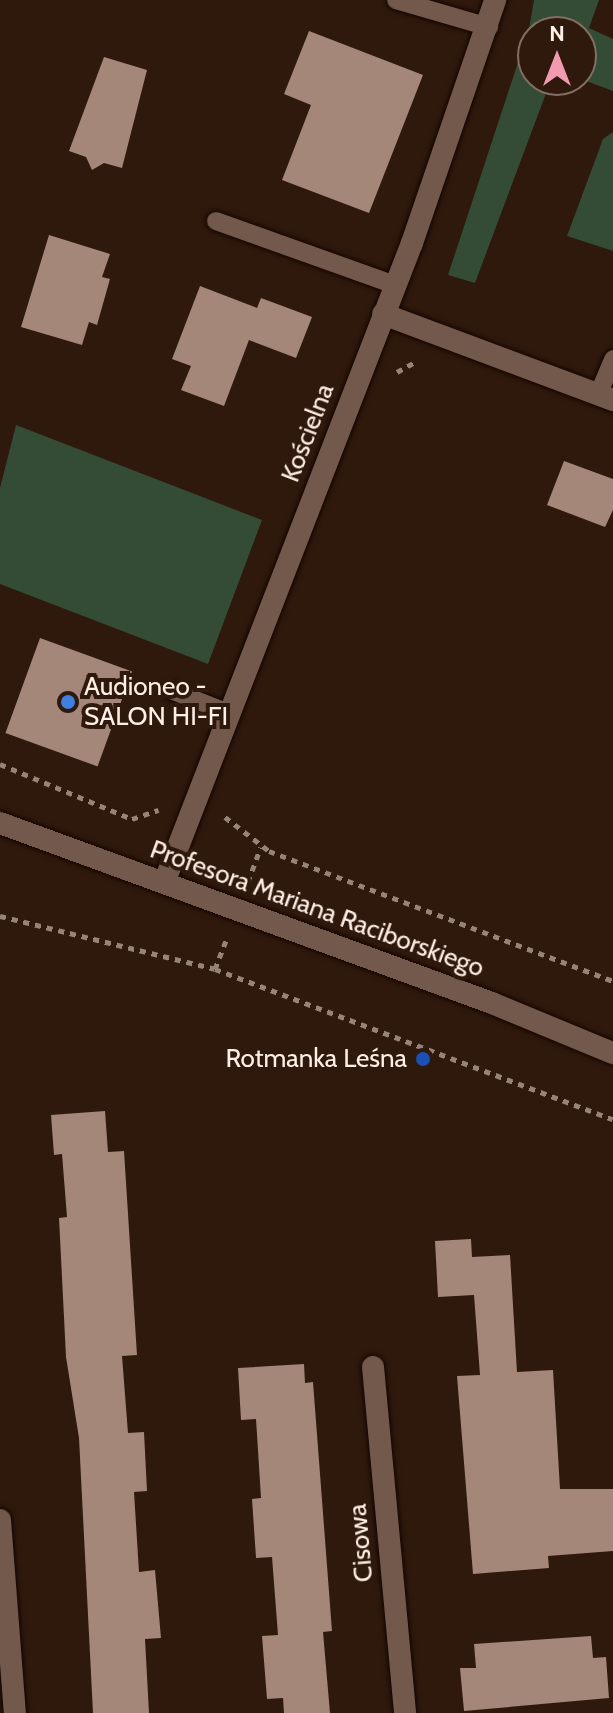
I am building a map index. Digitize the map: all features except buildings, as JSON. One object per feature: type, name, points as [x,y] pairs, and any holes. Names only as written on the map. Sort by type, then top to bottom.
[{"type":"street","name":"Kościelna","points":[[164,883],[395,285],[489,27],[495,0]]},
{"type":"street","points":[[383,314],[606,398]]},
{"type":"street","name":"Profesora Mariana Raciborskiego","points":[[0,823],[492,1003],[613,1053]]},
{"type":"street","name":"Cisowa","points":[[373,1367],[405,1713]]},
{"type":"street","points":[[0,1520],[15,1713]]},
{"type":"lane","points":[[396,0],[489,27]]},
{"type":"lane","points":[[216,221],[395,285]]},
{"type":"lane","points":[[606,398],[613,359]]},
{"type":"lane","points":[[173,691],[231,714]]},
{"type":"path","points":[[0,764],[132,819],[170,807],[173,797],[220,814],[269,851],[613,981]]},
{"type":"path","points":[[0,916],[215,969],[613,1119]]},
{"type":"green space","points":[[534,0],[599,0],[593,16],[531,16]]},
{"type":"green space","points":[[597,32],[613,39],[613,91],[597,85]]},
{"type":"green space","points":[[517,65],[517,96],[545,96],[475,283],[448,275]]},
{"type":"green space","points":[[613,132],[613,251],[567,236],[603,139]]},
{"type":"green space","points":[[16,425],[262,520],[208,664],[0,584],[0,488]]},
{"type":"place","name":"Audioneo - SALON HI-FI","points":[[68,702]]},
{"type":"place","name":"Rotmanka Leśna","points":[[423,1059]]}]
